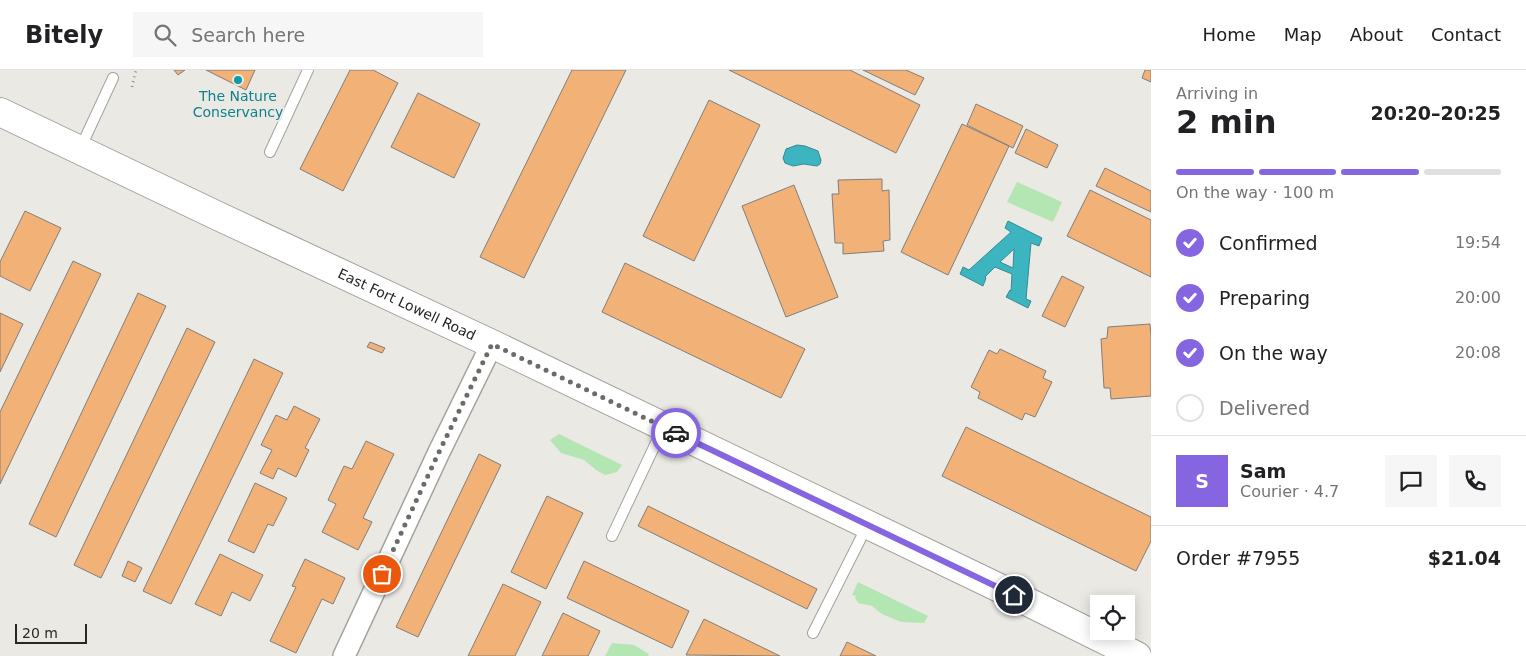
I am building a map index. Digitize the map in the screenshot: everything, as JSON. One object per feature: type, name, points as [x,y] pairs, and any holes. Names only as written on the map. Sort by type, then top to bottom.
[{"type":"main road","name":"East Fort Lowell Road","points":[[0,112],[492,344],[1137,656]]},
{"type":"street","points":[[344,656],[439,452],[492,344]]},
{"type":"lane","points":[[270,152],[308,70]]},
{"type":"lane","points":[[80,150],[113,78]]},
{"type":"lane","points":[[612,536],[663,427]]},
{"type":"lane","points":[[813,633],[867,525]]},
{"type":"path","points":[[132,87],[136,70]]},
{"type":"green space","points":[[1017,182],[1062,202],[1053,222],[1007,202]]},
{"type":"green space","points":[[559,434],[622,465],[617,472],[605,475],[584,460],[561,453],[550,440]]},
{"type":"green space","points":[[858,582],[928,616],[924,623],[901,622],[882,614],[872,606],[858,603],[855,598],[856,596],[852,595]]},
{"type":"green space","points":[[612,643],[634,645],[649,654],[648,656],[605,656]]},
{"type":"water","points":[[797,145],[818,151],[821,160],[820,164],[817,166],[804,164],[793,166],[785,163],[783,158],[786,149]]},
{"type":"water","points":[[1008,221],[1042,238],[1039,246],[1031,243],[1026,299],[1031,301],[1028,308],[1006,297],[1011,291],[1012,274],[995,267],[985,277],[983,286],[960,274],[963,267],[969,270],[1011,232],[1005,228]],"holes":[[[1014,249],[1013,268],[1000,262]]]},
{"type":"building","name":"The Nature Conservancy","points":[[174,70],[185,70],[178,75]]},
{"type":"building","name":"The Nature Conservancy","points":[[206,70],[255,70],[246,90]]},
{"type":"building","points":[[350,70],[373,70],[398,83],[343,191],[300,169]]},
{"type":"building","points":[[572,70],[626,70],[524,278],[480,257]]},
{"type":"building","points":[[729,70],[850,70],[920,105],[896,153]]},
{"type":"building","points":[[863,70],[906,70],[924,78],[915,95]]},
{"type":"building","points":[[1145,70],[1151,70],[1151,82],[1142,78]]},
{"type":"building","points":[[418,93],[480,124],[454,178],[391,147]]},
{"type":"building","points":[[709,100],[760,125],[694,261],[643,236]]},
{"type":"building","points":[[976,104],[1023,126],[1013,148],[967,125]]},
{"type":"building","points":[[962,124],[1009,146],[948,275],[901,252]]},
{"type":"building","points":[[1026,129],[1058,145],[1047,168],[1015,153]]},
{"type":"building","points":[[1105,168],[1151,191],[1151,212],[1096,186]]},
{"type":"building","points":[[882,179],[882,191],[889,190],[890,240],[883,241],[884,251],[843,254],[843,243],[835,243],[832,194],[839,194],[838,180]]},
{"type":"building","points":[[794,185],[838,297],[786,317],[742,206]]},
{"type":"building","points":[[1090,190],[1151,220],[1151,277],[1067,236]]},
{"type":"building","points":[[25,211],[61,228],[30,291],[0,276],[0,262]]},
{"type":"building","points":[[73,261],[101,274],[0,484],[0,412]]},
{"type":"building","points":[[625,263],[805,349],[781,398],[602,312]]},
{"type":"building","points":[[1062,276],[1084,287],[1065,327],[1042,316]]},
{"type":"building","points":[[138,293],[166,306],[56,537],[29,524]]},
{"type":"building","points":[[0,313],[23,324],[0,372]]},
{"type":"building","points":[[1150,324],[1151,396],[1111,399],[1110,388],[1104,388],[1101,339],[1107,338],[1108,327]]},
{"type":"building","points":[[187,328],[215,342],[101,578],[74,565]]},
{"type":"building","points":[[370,342],[385,348],[382,353],[367,347]]},
{"type":"building","points":[[1000,349],[1046,371],[1043,378],[1052,382],[1035,417],[1025,413],[1022,420],[978,398],[980,392],[971,387],[989,350],[997,354]]},
{"type":"building","points":[[254,359],[283,373],[171,604],[143,591]]},
{"type":"building","points":[[294,406],[320,419],[305,448],[309,450],[296,477],[278,468],[273,479],[260,473],[272,450],[261,445],[276,415],[287,420]]},
{"type":"building","points":[[966,427],[1151,517],[1151,541],[1136,571],[942,476]]},
{"type":"building","points":[[366,441],[394,454],[363,518],[372,522],[358,550],[322,532],[336,504],[328,500],[344,466],[352,469]]},
{"type":"building","points":[[479,454],[501,465],[418,637],[396,627]]},
{"type":"building","points":[[255,483],[287,498],[273,526],[268,524],[254,553],[228,541]]},
{"type":"building","points":[[547,496],[583,513],[546,589],[511,572]]},
{"type":"building","points":[[648,506],[817,589],[807,609],[638,526]]},
{"type":"building","points":[[220,554],[263,575],[250,601],[232,592],[221,616],[195,604]]},
{"type":"building","points":[[305,559],[345,578],[333,604],[322,599],[296,653],[270,641],[296,587],[292,586]]},
{"type":"building","points":[[128,561],[142,568],[135,582],[122,576]]},
{"type":"building","points":[[584,561],[689,611],[672,648],[567,598]]},
{"type":"building","points":[[503,584],[541,602],[515,656],[468,656]]},
{"type":"building","points":[[563,613],[600,631],[588,656],[542,656]]},
{"type":"building","points":[[704,619],[780,656],[686,655]]},
{"type":"building","points":[[847,642],[876,656],[840,656]]},
{"type":"way so far","points":[[382,574],[492,344],[676,433]]},
{"type":"place","name":"The Nature Conservancy","points":[[238,80]]},
{"type":"route","points":[[676,433],[1014,595]]}]
